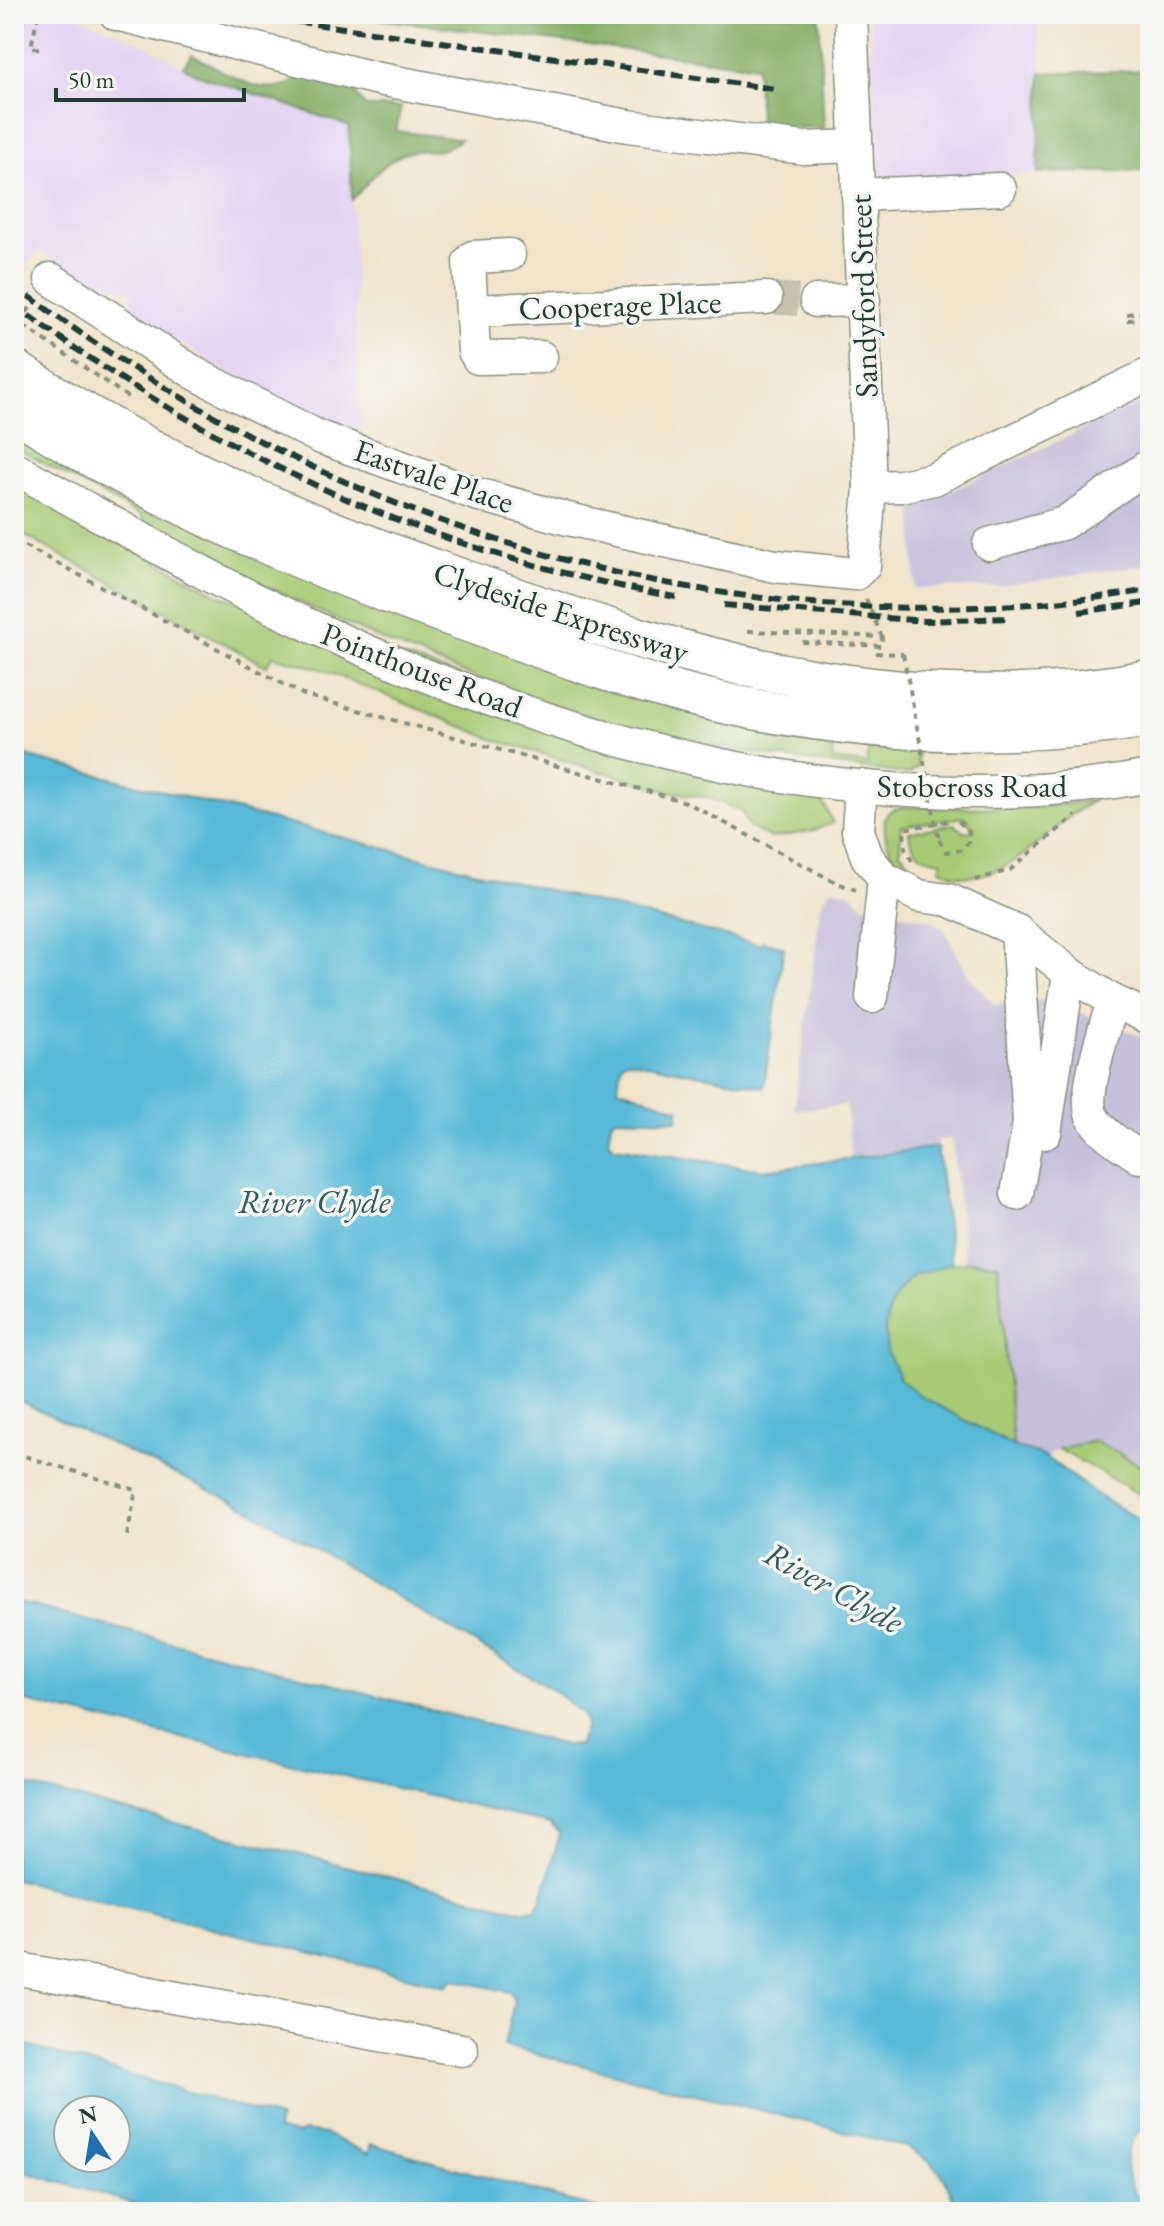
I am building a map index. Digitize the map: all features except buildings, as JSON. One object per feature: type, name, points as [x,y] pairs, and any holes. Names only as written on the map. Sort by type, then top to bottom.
[{"type":"main road","name":"Clydeside Expressway","points":[[14,370],[108,428],[201,476],[333,535],[571,618],[695,656],[781,676],[902,692],[995,694],[1150,680]]},
{"type":"main road","name":"Clydeside Expressway","points":[[14,410],[93,460],[191,512],[317,568],[640,681],[717,701],[859,726],[985,731],[1150,717]]},
{"type":"street","points":[[116,14],[374,78],[628,126],[804,148],[856,146]]},
{"type":"street","name":"Sandyford Street","points":[[851,14],[870,487],[864,566],[855,574]]},
{"type":"street","points":[[858,195],[1000,189]]},
{"type":"street","name":"Cooperage Place","points":[[509,255],[473,257],[469,262],[474,351],[478,358],[541,357]]},
{"type":"street","name":"Eastvale Place","points":[[51,279],[196,374],[319,437],[476,494],[568,519],[775,566],[855,574]]},
{"type":"street","name":"Cooperage Place","points":[[473,311],[766,298]]},
{"type":"street","points":[[816,301],[864,300]]},
{"type":"street","points":[[870,487],[901,486],[934,479],[1150,374]]},
{"type":"street","points":[[989,544],[1064,523],[1150,465]]},
{"type":"street","name":"Pointhouse Road","points":[[14,468],[311,626],[464,689],[646,745],[726,764],[861,786]]},
{"type":"street","name":"Stobcross Road","points":[[884,878],[867,857],[858,831],[861,786],[982,793],[1033,792],[1150,776]]},
{"type":"street","points":[[872,997],[884,878],[919,896],[949,900],[1017,931],[1069,973],[1113,1001],[1150,1018]]},
{"type":"street","points":[[1017,931],[1029,1122],[1017,1194]]},
{"type":"street","points":[[1043,1148],[1069,973]]},
{"type":"street","points":[[1113,1001],[1101,1039],[1090,1110],[1099,1127],[1139,1157]]},
{"type":"street","points":[[14,1968],[462,2050]]},
{"type":"path","points":[[38,14],[31,47],[40,49]]},
{"type":"path","points":[[14,319],[133,401]]},
{"type":"path","points":[[14,540],[304,695],[686,802],[835,882],[868,893],[884,878]]},
{"type":"path","points":[[797,649],[798,641],[881,646],[882,637],[855,574]]},
{"type":"path","points":[[735,630],[882,637]]},
{"type":"path","points":[[903,654],[939,840],[946,852],[963,850],[968,842],[967,827],[953,821],[927,826],[904,829],[905,849],[923,875],[919,896]]},
{"type":"path","points":[[968,879],[1010,870],[1078,813],[1115,799],[1114,783]]},
{"type":"path","points":[[14,1453],[136,1490],[126,1541]]},
{"type":"shaded area","points":[[14,14],[73,14],[149,47],[196,74],[349,126],[361,444],[219,377],[223,369],[128,312],[132,292],[79,276],[79,273],[73,274],[39,249],[18,275],[14,272]]},
{"type":"shaded area","points":[[869,14],[1039,14],[1041,73],[1150,70],[1150,171],[1038,173],[880,183]]},
{"type":"shaded area","points":[[1150,398],[1150,564],[992,587],[915,588],[913,509]]},
{"type":"shaded area","points":[[831,888],[852,893],[864,906],[930,920],[944,929],[969,977],[995,1005],[1049,1000],[1150,1040],[1150,1470],[1095,1441],[1058,1449],[1046,1457],[1013,1446],[998,1264],[965,1262],[952,1138],[936,1140],[937,1147],[851,1158],[846,1105],[794,1110],[821,905]]},
{"type":"green space","points":[[14,14],[28,14],[22,39],[14,37]]},
{"type":"green space","points":[[340,14],[819,14],[824,128],[759,126],[757,66]]},
{"type":"green space","points":[[192,55],[235,78],[261,87],[290,84],[305,75],[349,85],[366,107],[401,107],[396,131],[460,139],[438,151],[414,151],[390,161],[352,200],[349,126],[196,74],[183,66]]},
{"type":"green space","points":[[1150,70],[1150,171],[1038,173],[1041,73]]},
{"type":"green space","points":[[14,429],[835,738],[832,760],[867,764],[869,742],[918,748],[917,767],[909,774],[704,744],[537,700],[470,676],[274,590],[147,525],[140,515],[14,447]]},
{"type":"green space","points":[[14,483],[219,595],[812,794],[825,806],[833,823],[812,831],[771,838],[749,827],[741,811],[710,798],[668,791],[495,740],[321,669],[273,656],[266,666],[14,530]]},
{"type":"green space","points":[[1095,800],[1014,862],[977,875],[956,875],[940,869],[942,861],[919,853],[910,839],[909,832],[954,824],[964,832],[974,831],[965,817],[901,826],[900,852],[918,871],[917,875],[901,865],[891,852],[885,836],[885,817],[891,810],[903,807],[1030,808]]},
{"type":"green space","points":[[973,1261],[998,1264],[1013,1446],[917,1395],[895,1373],[885,1343],[889,1311],[906,1283],[932,1268]]},
{"type":"green space","points":[[1095,1441],[1150,1470],[1150,1500],[1058,1449]]},
{"type":"water","name":"River Clyde","points":[[14,753],[761,945],[762,941],[784,947],[764,1087],[626,1060],[621,1064],[618,1088],[679,1109],[677,1120],[615,1118],[611,1122],[608,1141],[614,1147],[764,1170],[937,1147],[952,1263],[916,1275],[900,1290],[889,1308],[885,1330],[887,1351],[900,1379],[922,1397],[1013,1446],[1046,1457],[1101,1498],[1150,1525],[1150,2119],[1132,2142],[1126,2165],[1132,2188],[1148,2212],[957,2212],[941,2173],[907,2147],[504,2046],[514,2001],[510,1992],[453,1979],[446,1986],[14,1879],[14,1782],[523,1911],[534,1909],[541,1902],[560,1833],[550,1824],[14,1699],[14,1601],[569,1746],[579,1745],[586,1725],[582,1714],[552,1689],[245,1507],[14,1398]]},
{"type":"water","points":[[14,2042],[279,2118],[277,2129],[298,2135],[304,2131],[326,2134],[368,2154],[371,2144],[609,2212],[163,2212],[14,2169]]},
{"type":"tunnel","points":[[766,298],[816,301]]},
{"type":"railway","points":[[244,14],[775,89]]},
{"type":"railway","points":[[14,285],[141,373],[273,447],[410,509],[551,556],[696,588],[845,605],[996,606],[1150,590]]},
{"type":"railway","points":[[14,305],[169,408],[248,452],[328,491],[410,525],[495,554],[584,578],[676,597]]},
{"type":"railway","points":[[1079,612],[1146,603]]},
{"type":"railway","points":[[724,605],[924,621],[1011,618]]}]
